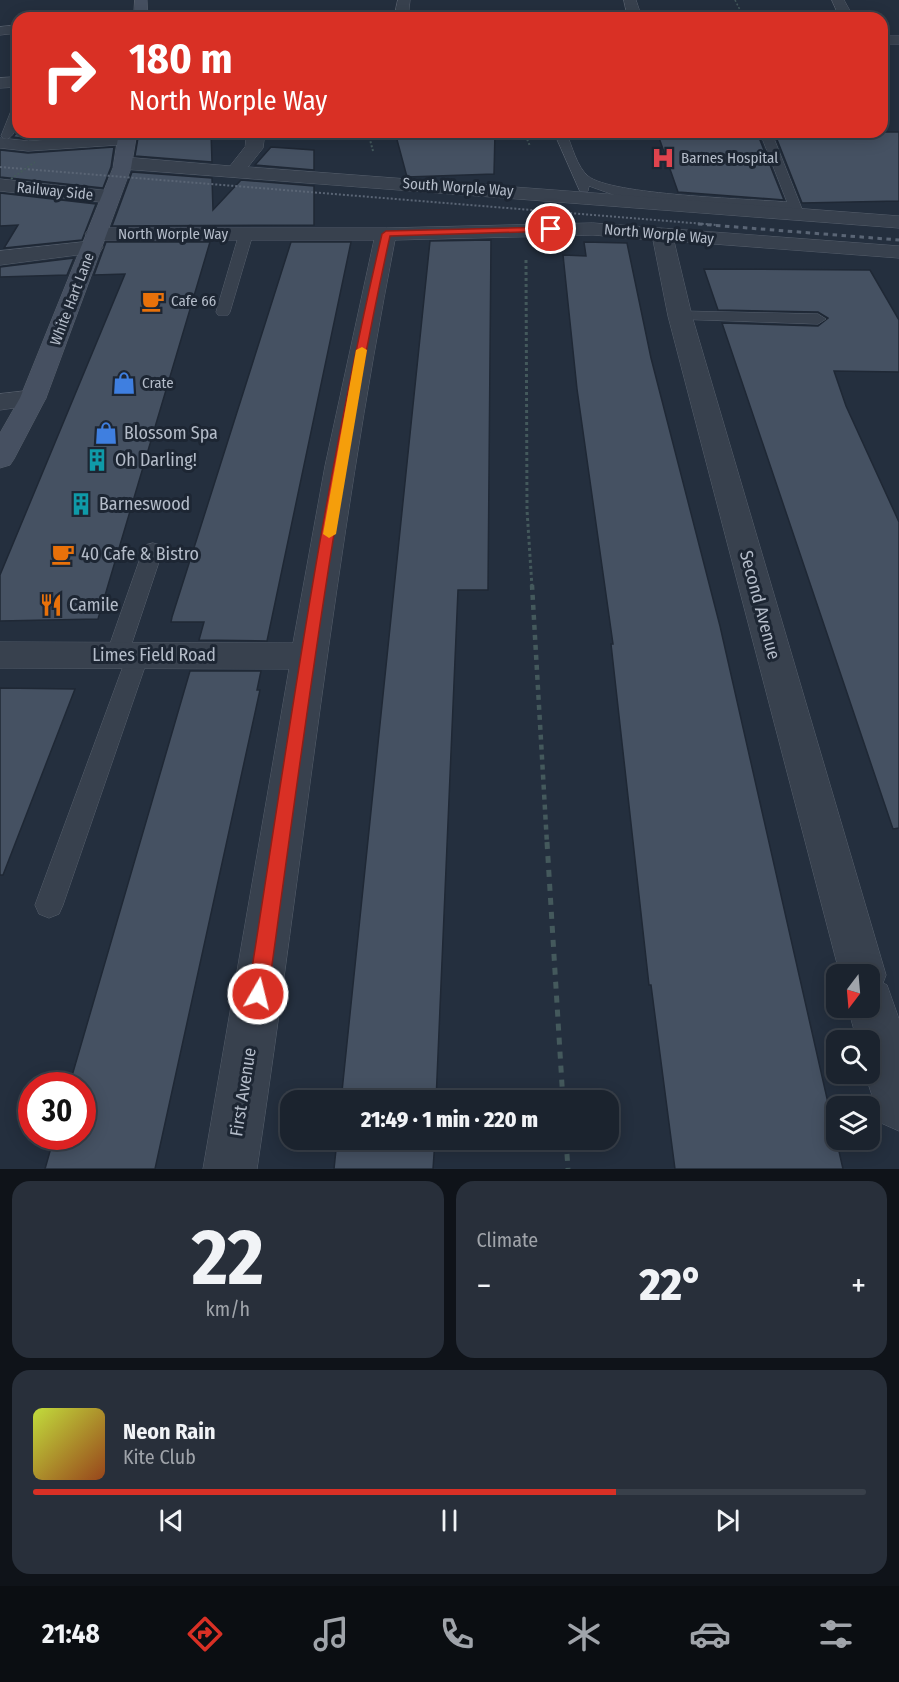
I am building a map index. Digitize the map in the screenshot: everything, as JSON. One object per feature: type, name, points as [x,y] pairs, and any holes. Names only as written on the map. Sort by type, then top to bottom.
[{"type":"street","points":[[3,139],[28,146],[107,138]]},
{"type":"street","name":"White Hart Lane","points":[[0,459],[33,398],[123,163],[127,138]]},
{"type":"street","points":[[236,170],[254,148],[255,138]]},
{"type":"street","name":"South Worple Way","points":[[123,163],[796,210],[899,222]]},
{"type":"street","name":"Railway Side","points":[[5,182],[110,197]]},
{"type":"street","name":"North Worple Way","points":[[0,258],[93,241],[246,234],[386,234],[593,229],[899,252]]},
{"type":"street","name":"First Avenue","points":[[230,1169],[308,656],[367,318],[386,234]]},
{"type":"street","name":"Second Avenue","points":[[662,234],[680,316],[860,964]]},
{"type":"street","points":[[0,402],[33,398]]},
{"type":"street","name":"Limes Field Road","points":[[0,655],[308,656]]},
{"type":"street","points":[[875,1018],[899,1106]]},
{"type":"lane","points":[[3,139],[12,119]]},
{"type":"lane","points":[[563,138],[587,197]]},
{"type":"lane","points":[[579,174],[597,186],[617,192],[796,210],[768,138]]},
{"type":"lane","points":[[223,312],[246,234]]},
{"type":"lane","points":[[680,316],[818,319]]},
{"type":"lane","points":[[49,905],[128,655],[153,550]]},
{"type":"path","points":[[369,138],[379,181]]},
{"type":"path","points":[[5,182],[35,162]]},
{"type":"path","points":[[510,230],[526,246],[527,510],[562,1090]]},
{"type":"path","points":[[567,1150],[568,1169]]},
{"type":"building","points":[[888,132],[899,132],[899,201],[802,203],[776,138],[888,138]]},
{"type":"building","points":[[138,138],[211,138],[212,162],[135,156]]},
{"type":"building","points":[[397,138],[495,138],[494,174],[407,177]]},
{"type":"building","points":[[659,138],[757,138],[760,140],[784,200],[678,192]]},
{"type":"building","points":[[114,147],[111,167],[103,188],[0,177],[0,150],[28,153]]},
{"type":"building","points":[[271,147],[314,150],[314,170],[255,165]]},
{"type":"building","points":[[132,172],[212,178],[213,210],[241,180],[314,186],[314,225],[112,226]]},
{"type":"building","points":[[0,193],[96,204],[82,240],[4,248],[18,225],[0,226]]},
{"type":"building","points":[[491,240],[488,590],[458,590],[436,1090],[342,1090],[430,241]]},
{"type":"building","points":[[106,242],[210,242],[98,619],[0,621],[0,575],[125,274],[94,275]]},
{"type":"building","points":[[291,242],[351,242],[267,641],[199,640],[204,622],[171,622],[172,617]]},
{"type":"building","points":[[584,242],[627,243],[651,358],[720,626],[826,1096],[826,1150],[839,1150],[843,1169],[675,1169],[651,985],[649,985],[611,644],[613,644],[577,389],[563,255],[586,256]]},
{"type":"building","points":[[74,258],[67,275],[0,277],[0,267]]},
{"type":"building","points":[[704,269],[870,270],[899,320],[899,372],[834,371],[846,406],[899,522],[899,828],[893,829],[722,323],[818,326],[828,318],[818,312],[718,310]]},
{"type":"building","points":[[190,671],[261,671],[257,690],[260,690],[155,1169],[45,1169],[50,1150],[96,1150],[96,1072],[73,1072]]},
{"type":"building","points":[[0,688],[75,689],[3,875],[0,875]]},
{"type":"building","points":[[336,1150],[434,1150],[433,1169],[334,1169]]},
{"type":"railway","points":[[0,167],[717,225]]},
{"type":"railway","points":[[698,224],[899,240]]},
{"type":"slow traffic","points":[[329,534],[362,350]]},
{"type":"place","name":"Barnes Hospital","points":[[663,158]]},
{"type":"place","name":"Cafe 66","points":[[153,301]]},
{"type":"place","name":"Crate","points":[[124,383]]},
{"type":"place","name":"Blossom Spa","points":[[106,433]]},
{"type":"place","name":"Oh Darling!","points":[[97,460]]},
{"type":"place","name":"Barneswood","points":[[81,504]]},
{"type":"place","name":"40 Cafe & Bistro","points":[[63,554]]},
{"type":"place","name":"Camile","points":[[51,605]]},
{"type":"route","points":[[258,994],[308,656],[367,318],[386,234],[551,229]]}]
